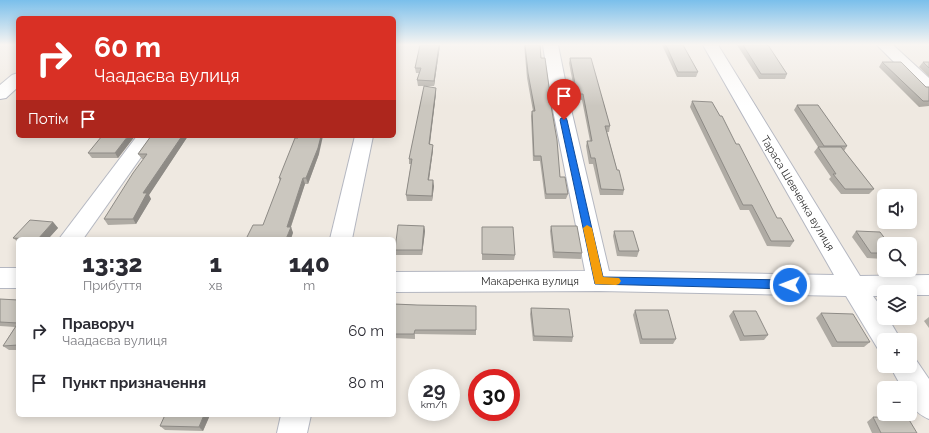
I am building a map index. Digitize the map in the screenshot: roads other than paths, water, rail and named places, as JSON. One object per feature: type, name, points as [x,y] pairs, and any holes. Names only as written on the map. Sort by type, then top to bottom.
[{"type":"street","points":[[553,65],[560,105],[598,281]]},
{"type":"street","name":"Тараса Шевченка вулиця","points":[[721,65],[853,286],[883,333]]},
{"type":"street","points":[[905,65],[929,87]]},
{"type":"street","points":[[0,94],[16,80]]},
{"type":"street","points":[[71,237],[146,138]]},
{"type":"street","points":[[341,237],[364,138]]},
{"type":"street","points":[[0,278],[16,278]]},
{"type":"street","name":"Макаренка вулиця","points":[[396,282],[598,281],[853,286],[929,285]]},
{"type":"street","points":[[909,373],[929,404]]},
{"type":"street","points":[[292,433],[296,417]]}]
